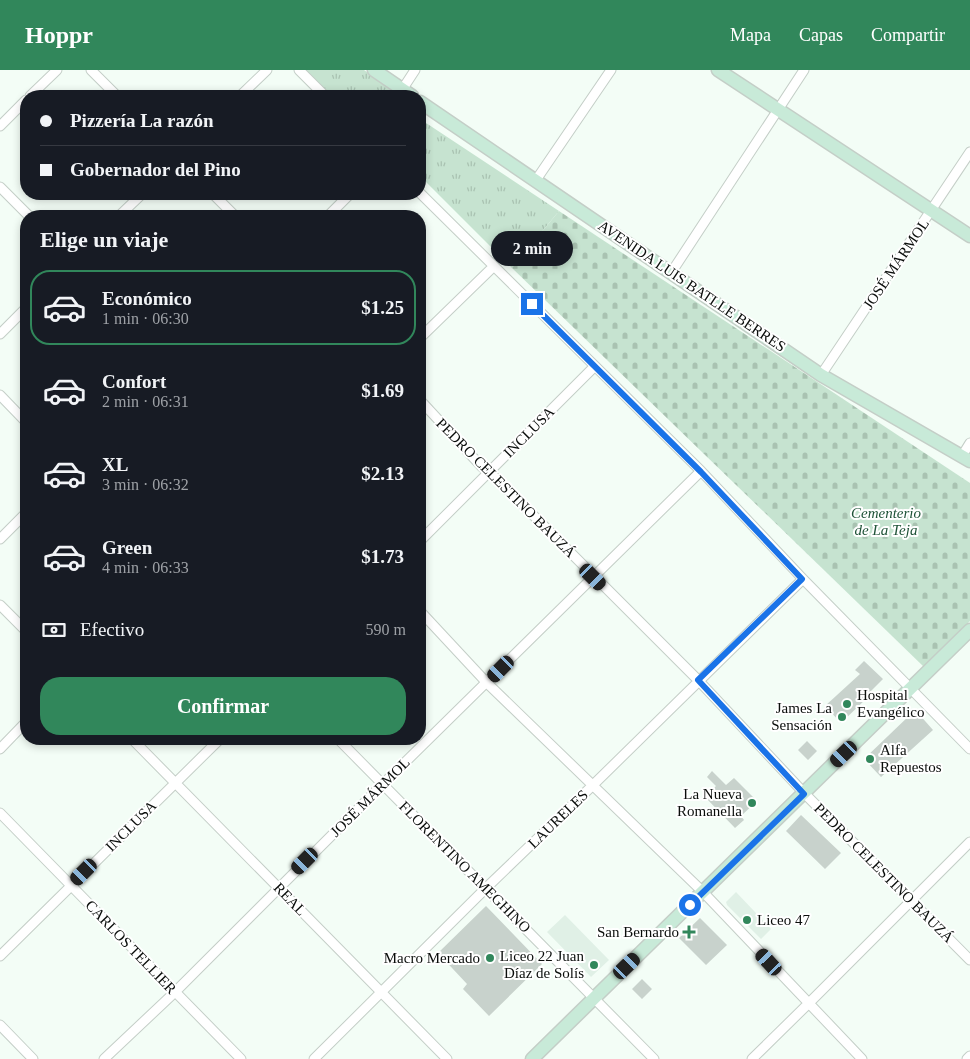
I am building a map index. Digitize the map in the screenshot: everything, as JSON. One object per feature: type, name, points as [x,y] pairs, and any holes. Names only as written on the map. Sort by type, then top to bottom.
[{"type":"main road","points":[[374,70],[399,90]]},
{"type":"main road","points":[[718,70],[970,236]]},
{"type":"main road","name":"AVENIDA LUIS BATLLE BERRES","points":[[426,106],[821,375],[966,458]]},
{"type":"main road","points":[[532,1059],[970,630]]},
{"type":"street","points":[[36,90],[57,70]]},
{"type":"street","points":[[91,70],[111,90]]},
{"type":"street","points":[[246,90],[267,70]]},
{"type":"street","points":[[298,70],[319,90]]},
{"type":"street","points":[[406,90],[416,70]]},
{"type":"street","points":[[536,180],[612,70]]},
{"type":"street","points":[[671,273],[804,70]]},
{"type":"street","points":[[0,126],[20,106]]},
{"type":"street","name":"JOSÉ MÁRMOL","points":[[821,375],[970,152]]},
{"type":"street","points":[[0,187],[23,210]]},
{"type":"street","points":[[426,199],[701,472],[802,579],[970,750]]},
{"type":"street","points":[[125,210],[136,200]]},
{"type":"street","points":[[219,200],[229,210]]},
{"type":"street","points":[[334,210],[344,200]]},
{"type":"street","points":[[426,332],[493,267]]},
{"type":"street","points":[[0,334],[20,314]]},
{"type":"street","name":"INCLUSA","points":[[426,535],[596,366]]},
{"type":"street","points":[[0,395],[20,416]]},
{"type":"street","name":"PEDRO CELESTINO BAUZÁ","points":[[426,406],[482,467],[497,479],[698,680],[804,794],[970,960]]},
{"type":"street","points":[[966,458],[970,443]]},
{"type":"street","name":"JOSÉ MÁRMOL","points":[[426,742],[701,472]]},
{"type":"street","points":[[0,539],[20,519]]},
{"type":"street","name":"LAURELES","points":[[314,1059],[802,579]]},
{"type":"street","points":[[0,604],[20,625]]},
{"type":"street","points":[[426,617],[487,683],[703,892],[862,1059]]},
{"type":"street","points":[[0,749],[20,728]]},
{"type":"street","name":"REAL","points":[[138,745],[447,1059]]},
{"type":"street","name":"INCLUSA","points":[[0,956],[214,745]]},
{"type":"street","name":"FLORENTINO AMEGHINO","points":[[344,745],[654,1059]]},
{"type":"street","name":"JOSÉ MÁRMOL","points":[[104,1059],[174,993],[423,745]]},
{"type":"street","name":"CARLOS TELLIER","points":[[0,814],[72,885],[174,993],[241,1059]]},
{"type":"street","points":[[752,1059],[970,842]]},
{"type":"street","points":[[0,1025],[33,1059]]},
{"type":"street","points":[[967,1059],[970,1056]]},
{"type":"shaded area","points":[[736,892],[771,929],[761,939],[727,905],[726,902]]},
{"type":"shaded area","points":[[565,915],[609,960],[591,977],[547,932]]},
{"type":"green space","points":[[304,70],[364,70],[391,90],[324,90]]},
{"type":"green space","points":[[426,123],[559,211],[512,268],[426,182]]},
{"type":"green space","name":"Cementerio de La Teja","points":[[559,211],[970,483],[970,621],[924,667],[512,268]]},
{"type":"building","points":[[864,661],[883,679],[866,696],[868,697],[841,723],[825,706],[860,674],[855,670]]},
{"type":"building","points":[[912,713],[918,713],[933,730],[881,777],[864,759]]},
{"type":"building","points":[[807,741],[817,751],[808,760],[798,750]]},
{"type":"building","points":[[712,771],[726,785],[734,778],[757,801],[741,816],[744,820],[735,828],[705,797],[716,786],[707,777]]},
{"type":"building","points":[[801,815],[841,853],[825,869],[786,831]]},
{"type":"building","name":"Macro Mercado","points":[[486,906],[542,964],[489,1016],[463,989],[467,984],[438,953]]},
{"type":"building","points":[[700,918],[727,945],[706,965],[679,938]]},
{"type":"building","points":[[642,979],[652,989],[642,999],[632,989]]},
{"type":"place","name":"Hospital Evangélico","points":[[847,704]]},
{"type":"place","name":"James La Sensación","points":[[842,717]]},
{"type":"place","name":"Alfa Repuestos","points":[[870,759]]},
{"type":"place","name":"La Nueva Romanella","points":[[752,803]]},
{"type":"place","name":"Liceo 47","points":[[747,920]]},
{"type":"place","name":"San Bernardo","points":[[689,932]]},
{"type":"place","name":"Macro Mercado","points":[[490,958]]},
{"type":"place","name":"Liceo 22 Juan Díaz de Solís","points":[[594,965]]},
{"type":"route","points":[[532,304],[701,472],[802,579],[698,680],[804,794],[690,905]]}]
